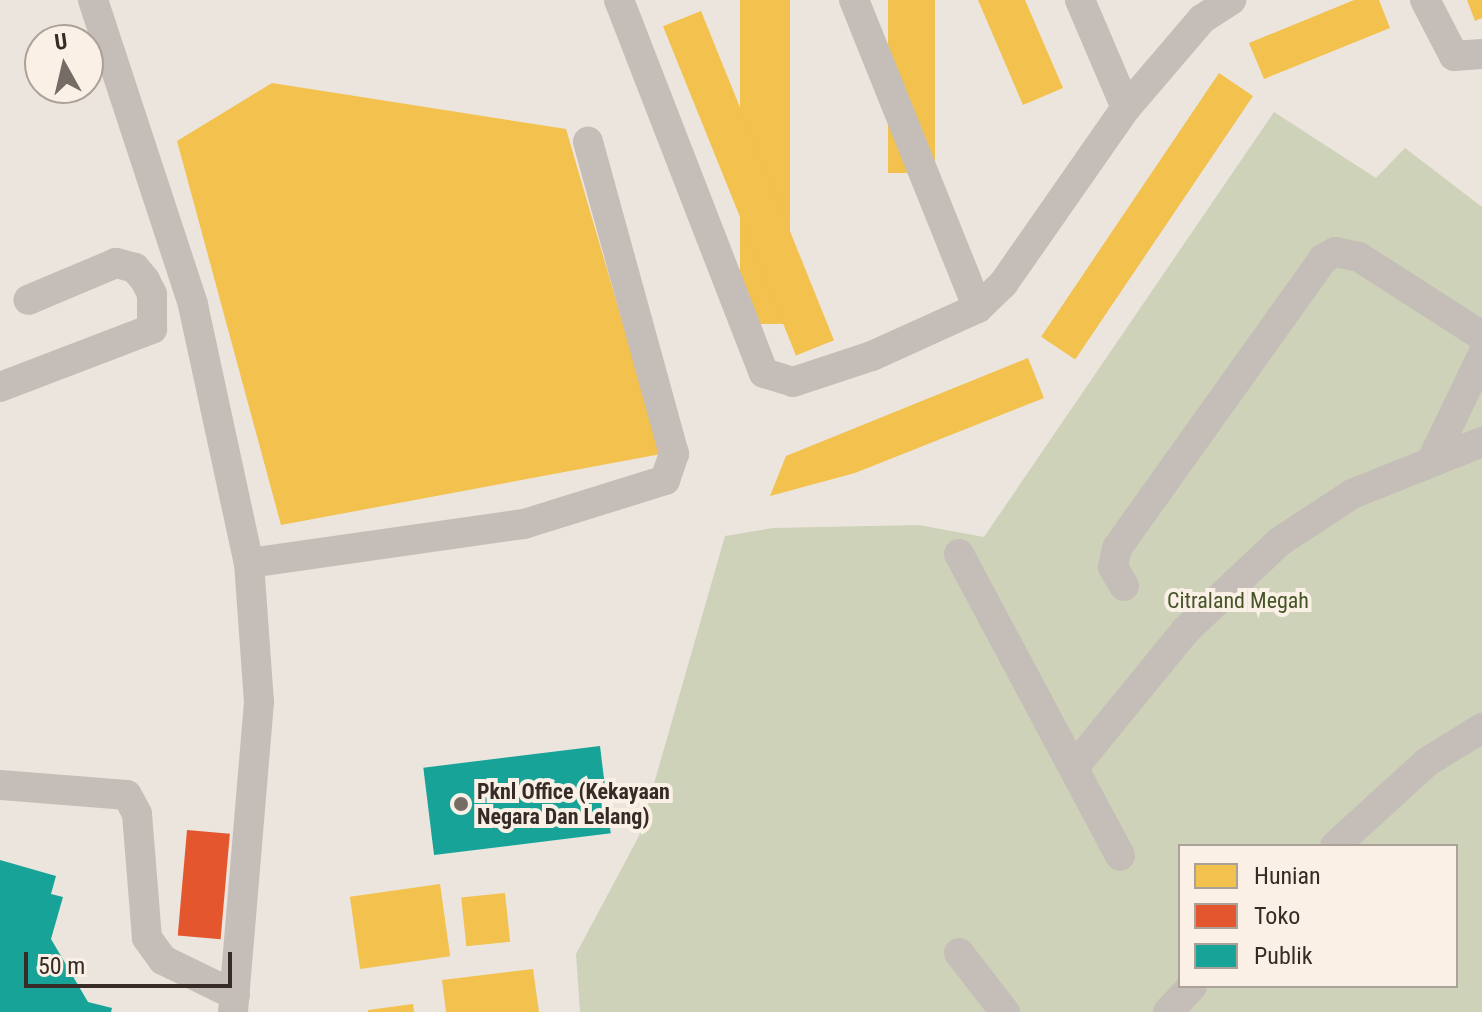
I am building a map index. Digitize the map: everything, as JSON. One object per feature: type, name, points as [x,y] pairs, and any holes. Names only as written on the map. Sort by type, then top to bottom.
[{"type":"street","points":[[0,785],[127,795],[137,814],[147,938],[163,960],[234,1003],[259,702],[249,563],[193,305],[93,0]]},
{"type":"street","points":[[854,0],[978,308]]},
{"type":"street","points":[[1080,0],[1126,108]]},
{"type":"street","points":[[629,3],[764,373],[793,382],[872,356],[978,308],[1003,284],[1126,108],[1202,19],[1231,0]]},
{"type":"street","points":[[1425,0],[1454,56],[1482,54]]},
{"type":"street","points":[[249,563],[524,524],[665,480],[674,454],[588,142]]},
{"type":"street","points":[[1124,586],[1113,567],[1117,548],[1323,259],[1335,252],[1359,257],[1482,336]]},
{"type":"street","points":[[0,387],[152,329],[152,294],[145,280],[135,268],[116,263],[28,300]]},
{"type":"street","points":[[1431,462],[1482,356]]},
{"type":"street","points":[[1075,766],[1185,631],[1279,542],[1352,494],[1482,442]]},
{"type":"street","points":[[959,554],[1075,766],[1120,856]]},
{"type":"street","points":[[1337,844],[1427,762],[1482,728]]},
{"type":"street","points":[[959,953],[1005,1012]]},
{"type":"street","points":[[1150,1012],[1179,999]]},
{"type":"green space","name":"Citraland Megah","points":[[1274,112],[1376,178],[1405,148],[1482,207],[1482,1012],[580,1012],[576,954],[639,836],[725,536],[773,528],[919,525],[984,537]]},
{"type":"building: Hunian","points":[[740,0],[790,0],[790,324],[740,324]]},
{"type":"building: Hunian","points":[[888,0],[935,0],[935,173],[888,173]]},
{"type":"building: Hunian","points":[[978,0],[1025,0],[1063,88],[1023,105]]},
{"type":"building: Hunian","points":[[1354,0],[1379,0],[1390,28],[1264,79],[1249,43]]},
{"type":"building: Hunian","points":[[1467,0],[1482,0],[1482,18],[1475,21]]},
{"type":"building: Hunian","points":[[701,11],[834,340],[796,356],[663,26]]},
{"type":"building: Hunian","points":[[1219,73],[1253,96],[1075,360],[1041,337]]},
{"type":"building: Hunian","points":[[272,83],[566,129],[661,454],[281,525],[177,141]]},
{"type":"building: Hunian","points":[[1028,358],[1044,398],[855,473],[770,496],[786,456]]},
{"type":"building: Hunian","points":[[440,884],[450,956],[360,969],[350,897]]},
{"type":"building: Hunian","points":[[505,893],[510,942],[466,946],[461,898]]},
{"type":"building: Hunian","points":[[533,969],[539,1012],[446,1012],[442,980]]},
{"type":"building: Hunian","points":[[413,1004],[414,1012],[368,1012],[368,1010]]},
{"type":"building: Toko","points":[[187,830],[230,834],[221,939],[178,936]]},
{"type":"building: Publik","name":"Pknl Office (Kekayaan Negara Dan Lelang)","points":[[600,746],[611,833],[434,855],[423,768]]},
{"type":"building: Publik","points":[[0,860],[56,876],[51,894],[63,897],[51,939],[88,1002],[112,1008],[111,1012],[0,1012]]},
{"type":"place","name":"Pknl Office (Kekayaan Negara Dan Lelang)","points":[[461,804]]}]
